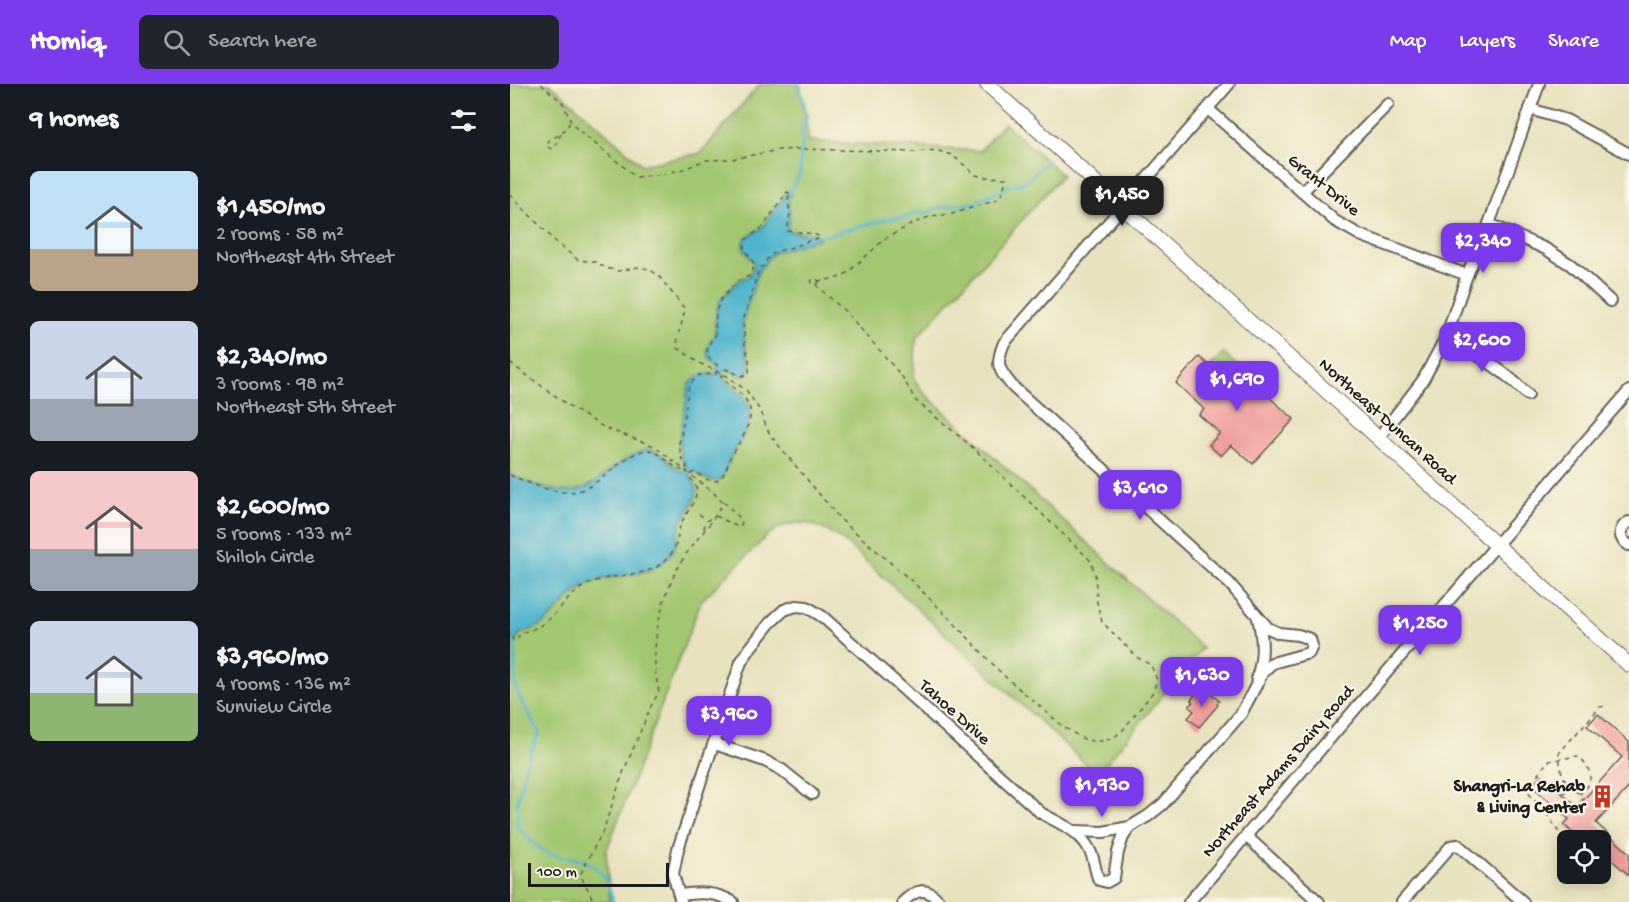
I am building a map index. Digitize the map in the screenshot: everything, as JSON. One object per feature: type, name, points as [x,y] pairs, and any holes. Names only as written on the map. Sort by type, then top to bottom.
[{"type":"street","name":"Northeast Duncan Road","points":[[987,84],[1629,665]]},
{"type":"street","points":[[1130,827],[1149,816],[1174,793],[1241,714],[1263,672],[1272,663],[1309,653],[1312,646],[1310,639],[1279,633],[1268,628],[1229,583],[1012,387],[1001,373],[998,357],[1004,343],[1229,84]]},
{"type":"street","points":[[1379,437],[1424,380],[1446,337],[1539,84]]},
{"type":"street","points":[[1302,192],[1388,104]]},
{"type":"street","name":"Grant Drive","points":[[1208,109],[1335,220],[1360,235],[1467,275]]},
{"type":"street","points":[[1530,110],[1566,120],[1629,154]]},
{"type":"street","points":[[1489,224],[1546,249],[1571,265],[1610,301]]},
{"type":"street","points":[[1446,337],[1480,355],[1528,395]]},
{"type":"street","name":"Northeast Adams Dairy Road","points":[[1189,902],[1629,391]]},
{"type":"street","points":[[1629,522],[1623,526],[1621,534],[1624,542],[1629,545]]},
{"type":"street","name":"Tahoe Drive","points":[[715,744],[741,662],[761,633],[784,610],[796,606],[807,607],[815,611],[1041,813],[1075,831],[1092,854],[1099,880],[1107,882],[1114,878],[1118,852],[1123,837],[1130,827]]},
{"type":"street","points":[[1255,686],[1262,660],[1263,640],[1258,618]]},
{"type":"street","points":[[733,902],[722,895],[701,892],[681,899],[673,874],[678,849],[715,744],[765,761],[782,770],[813,794]]},
{"type":"street","name":"Tahoe Drive","points":[[1075,831],[1103,832],[1130,827]]},
{"type":"street","points":[[1246,836],[1319,902]]},
{"type":"street","points":[[1402,902],[1451,846],[1460,843],[1523,902]]},
{"type":"street","points":[[903,902],[914,892],[923,891],[933,894],[940,902]]},
{"type":"path","points":[[510,195],[557,243],[578,260],[595,262],[618,272],[639,267],[654,271],[680,300],[684,308],[684,319],[677,340],[678,348],[699,363],[723,373],[747,391],[756,404],[770,435],[840,519],[915,584],[1002,674],[1056,722],[1084,739],[1109,740],[1119,734],[1153,692],[1156,676],[1151,665],[1138,658],[1102,622],[1097,602],[1095,573],[1090,560],[969,444],[916,401],[903,378],[853,320],[817,286],[812,285],[812,281],[816,279],[818,281],[838,278],[846,274],[886,238],[914,223],[931,216],[952,214],[992,202],[1004,192],[1007,182],[1005,177],[976,175],[952,155],[936,150],[915,152],[800,149],[778,150],[732,159],[705,160],[671,172],[639,177],[631,174],[574,126],[570,122],[563,103],[541,84]]},
{"type":"path","points":[[561,134],[554,148],[547,146],[549,140],[561,134],[570,122]]},
{"type":"path","points":[[569,126],[574,126]]},
{"type":"path","points":[[685,469],[687,467],[681,456],[679,444],[689,385],[699,375],[716,374],[718,366],[709,358],[707,350],[715,336],[717,306],[734,284],[749,276],[755,265],[744,249],[743,242],[763,227],[787,192],[790,194],[787,231],[820,237],[778,251],[768,257],[764,266],[760,268],[743,321],[749,373],[742,376],[726,369],[721,377],[742,394],[749,406],[750,413],[743,438],[718,481],[694,471],[690,473]]},
{"type":"path","points":[[817,286],[818,281]]},
{"type":"path","points":[[510,363],[572,408],[615,433],[654,446],[720,499],[742,523],[736,526],[715,516]]},
{"type":"path","points":[[510,475],[534,485],[562,492],[574,491],[590,486],[631,456],[649,450],[680,471],[685,469]]},
{"type":"path","points":[[510,633],[513,640],[517,640],[520,633],[537,628],[552,618],[570,596],[587,585],[608,576],[652,570],[664,563],[676,544],[681,524],[696,493],[690,473]]},
{"type":"path","points":[[593,902],[590,890],[582,879],[583,870],[603,831],[623,773],[659,692],[654,659],[665,593],[682,560],[715,516],[722,502],[720,499]]},
{"type":"path","points":[[699,514],[707,520]]},
{"type":"path","points":[[704,529],[707,520],[715,516]]},
{"type":"path","points":[[1583,801],[1580,793],[1569,786],[1560,771],[1559,753],[1600,708],[1606,706]]},
{"type":"path","points":[[1557,830],[1526,790],[1548,761],[1578,756],[1586,762],[1591,780],[1587,789],[1580,793]]},
{"type":"path","points":[[1563,794],[1569,786]]},
{"type":"green space","points":[[510,84],[551,84],[642,165],[701,153],[760,84],[800,84],[809,141],[980,151],[1004,123],[1062,175],[916,339],[914,379],[924,393],[1202,648],[1097,774],[844,541],[816,526],[789,524],[770,533],[701,601],[606,852],[610,902],[510,902]]},
{"type":"green space","points":[[1223,353],[1240,368],[1215,396],[1201,383],[1213,369],[1210,367]]},
{"type":"water","points":[[787,192],[791,194],[788,199],[790,214],[787,231],[814,234],[820,237],[772,254],[758,272],[743,321],[749,373],[742,376],[726,369],[721,376],[744,397],[750,412],[750,419],[744,433],[723,475],[718,480],[712,481],[694,472],[689,475],[696,486],[696,495],[681,524],[675,547],[665,560],[645,571],[586,585],[569,598],[550,619],[520,633],[517,640],[513,640],[510,633],[510,475],[550,489],[581,490],[633,455],[649,450],[662,456],[680,471],[684,471],[687,467],[681,457],[679,443],[689,385],[699,375],[716,374],[718,365],[709,358],[707,350],[715,336],[716,311],[721,299],[738,281],[749,276],[755,265],[744,249],[743,242],[763,227]]},
{"type":"building","points":[[1199,357],[1213,369],[1201,383],[1215,396],[1238,370],[1294,419],[1253,464],[1231,445],[1221,456],[1209,445],[1220,433],[1199,415],[1204,409],[1176,383]]},
{"type":"building","points":[[1197,692],[1207,697],[1210,693],[1219,701],[1199,727],[1188,718],[1194,711],[1189,707]]},
{"type":"building","name":"Shangri-La Rehab & Living Center","points":[[1598,714],[1629,742],[1629,787],[1596,823],[1604,830],[1569,830],[1564,825],[1569,819],[1532,786],[1542,775],[1577,807],[1622,757],[1587,726]]},
{"type":"building","name":"Shangri-La Rehab & Living Center","points":[[1611,837],[1629,853],[1629,875],[1611,859]]},
{"type":"waterway","points":[[789,193],[800,173],[802,133],[807,116],[798,84]]},
{"type":"waterway","points":[[820,237],[883,220],[906,217],[915,213],[928,213],[940,207],[975,203],[1008,186],[1025,182],[1048,160]]},
{"type":"waterway","points":[[515,640],[515,683],[518,695],[539,732],[525,767],[518,799],[517,826],[545,852],[581,860],[596,868],[605,878],[613,902]]},
{"type":"place","name":"Shangri-La Rehab & Living Center","points":[[1603,797]]}]
